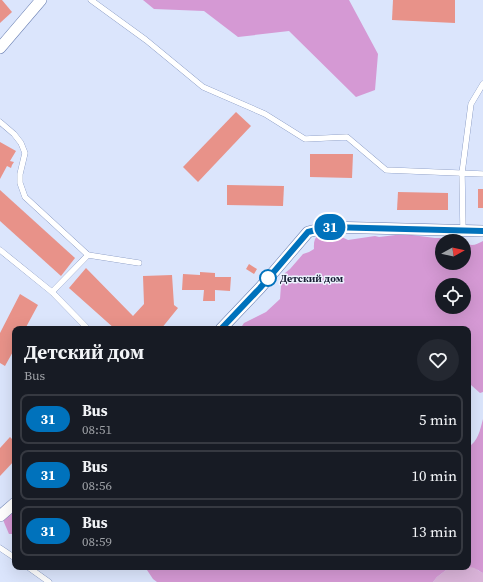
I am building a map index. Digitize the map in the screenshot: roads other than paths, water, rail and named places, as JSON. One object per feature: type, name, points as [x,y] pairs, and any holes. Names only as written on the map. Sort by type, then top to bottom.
[{"type":"street","points":[[0,48],[41,0]]},
{"type":"street","points":[[224,326],[260,288],[308,232],[328,227],[483,231]]},
{"type":"street","points":[[0,516],[12,506]]},
{"type":"lane","points":[[92,0],[146,40],[202,87],[265,114],[305,139],[347,137],[386,170],[483,174]]},
{"type":"lane","points":[[462,230],[462,173],[471,104],[483,84]]},
{"type":"lane","points":[[0,122],[14,134],[21,143],[25,153],[20,174],[20,183],[25,197],[88,255],[139,263]]},
{"type":"lane","points":[[0,250],[52,292],[85,326]]},
{"type":"lane","points":[[52,292],[88,255]]},
{"type":"lane","points":[[0,548],[12,556]]},
{"type":"lane","points":[[32,570],[49,582]]},
{"type":"place","name":"Детский дом","points":[[268,278]]}]
